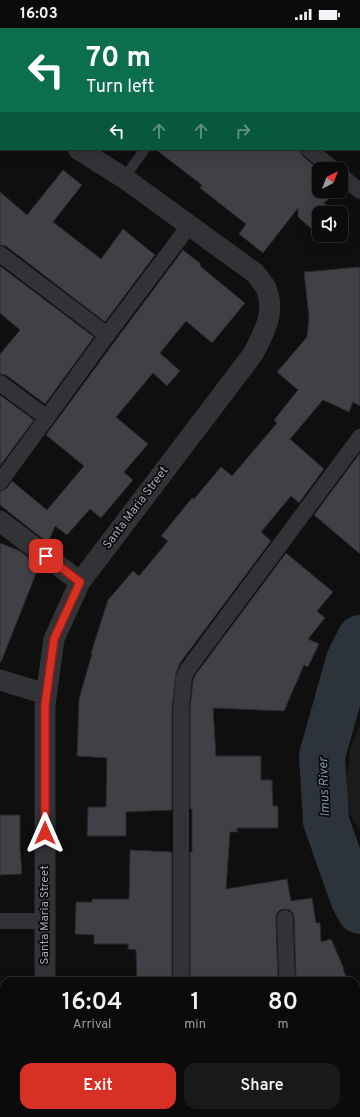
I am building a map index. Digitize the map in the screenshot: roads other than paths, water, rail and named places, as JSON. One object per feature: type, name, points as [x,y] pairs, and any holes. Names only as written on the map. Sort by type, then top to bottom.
[{"type":"street","name":"Santa Maria Street","points":[[45,977],[45,705],[54,639],[80,582],[253,354],[265,331],[271,308],[266,288],[255,273],[124,178],[80,150]]},
{"type":"street","points":[[310,150],[325,162]]},
{"type":"street","points":[[348,182],[360,192]]},
{"type":"street","points":[[0,482],[107,335],[189,226]]},
{"type":"street","points":[[0,254],[107,335]]},
{"type":"street","points":[[0,383],[48,418]]},
{"type":"street","points":[[181,977],[181,708],[184,677],[188,669],[360,437]]},
{"type":"street","points":[[0,522],[80,582]]},
{"type":"street","points":[[0,680],[46,694]]},
{"type":"street","points":[[285,918],[287,977]]},
{"type":"street","points":[[0,921],[45,921]]},
{"type":"lane","points":[[124,178],[144,150]]},
{"type":"waterway","name":"Imus River","points":[[360,638],[349,660],[322,756],[326,821],[353,898],[360,911]]}]
